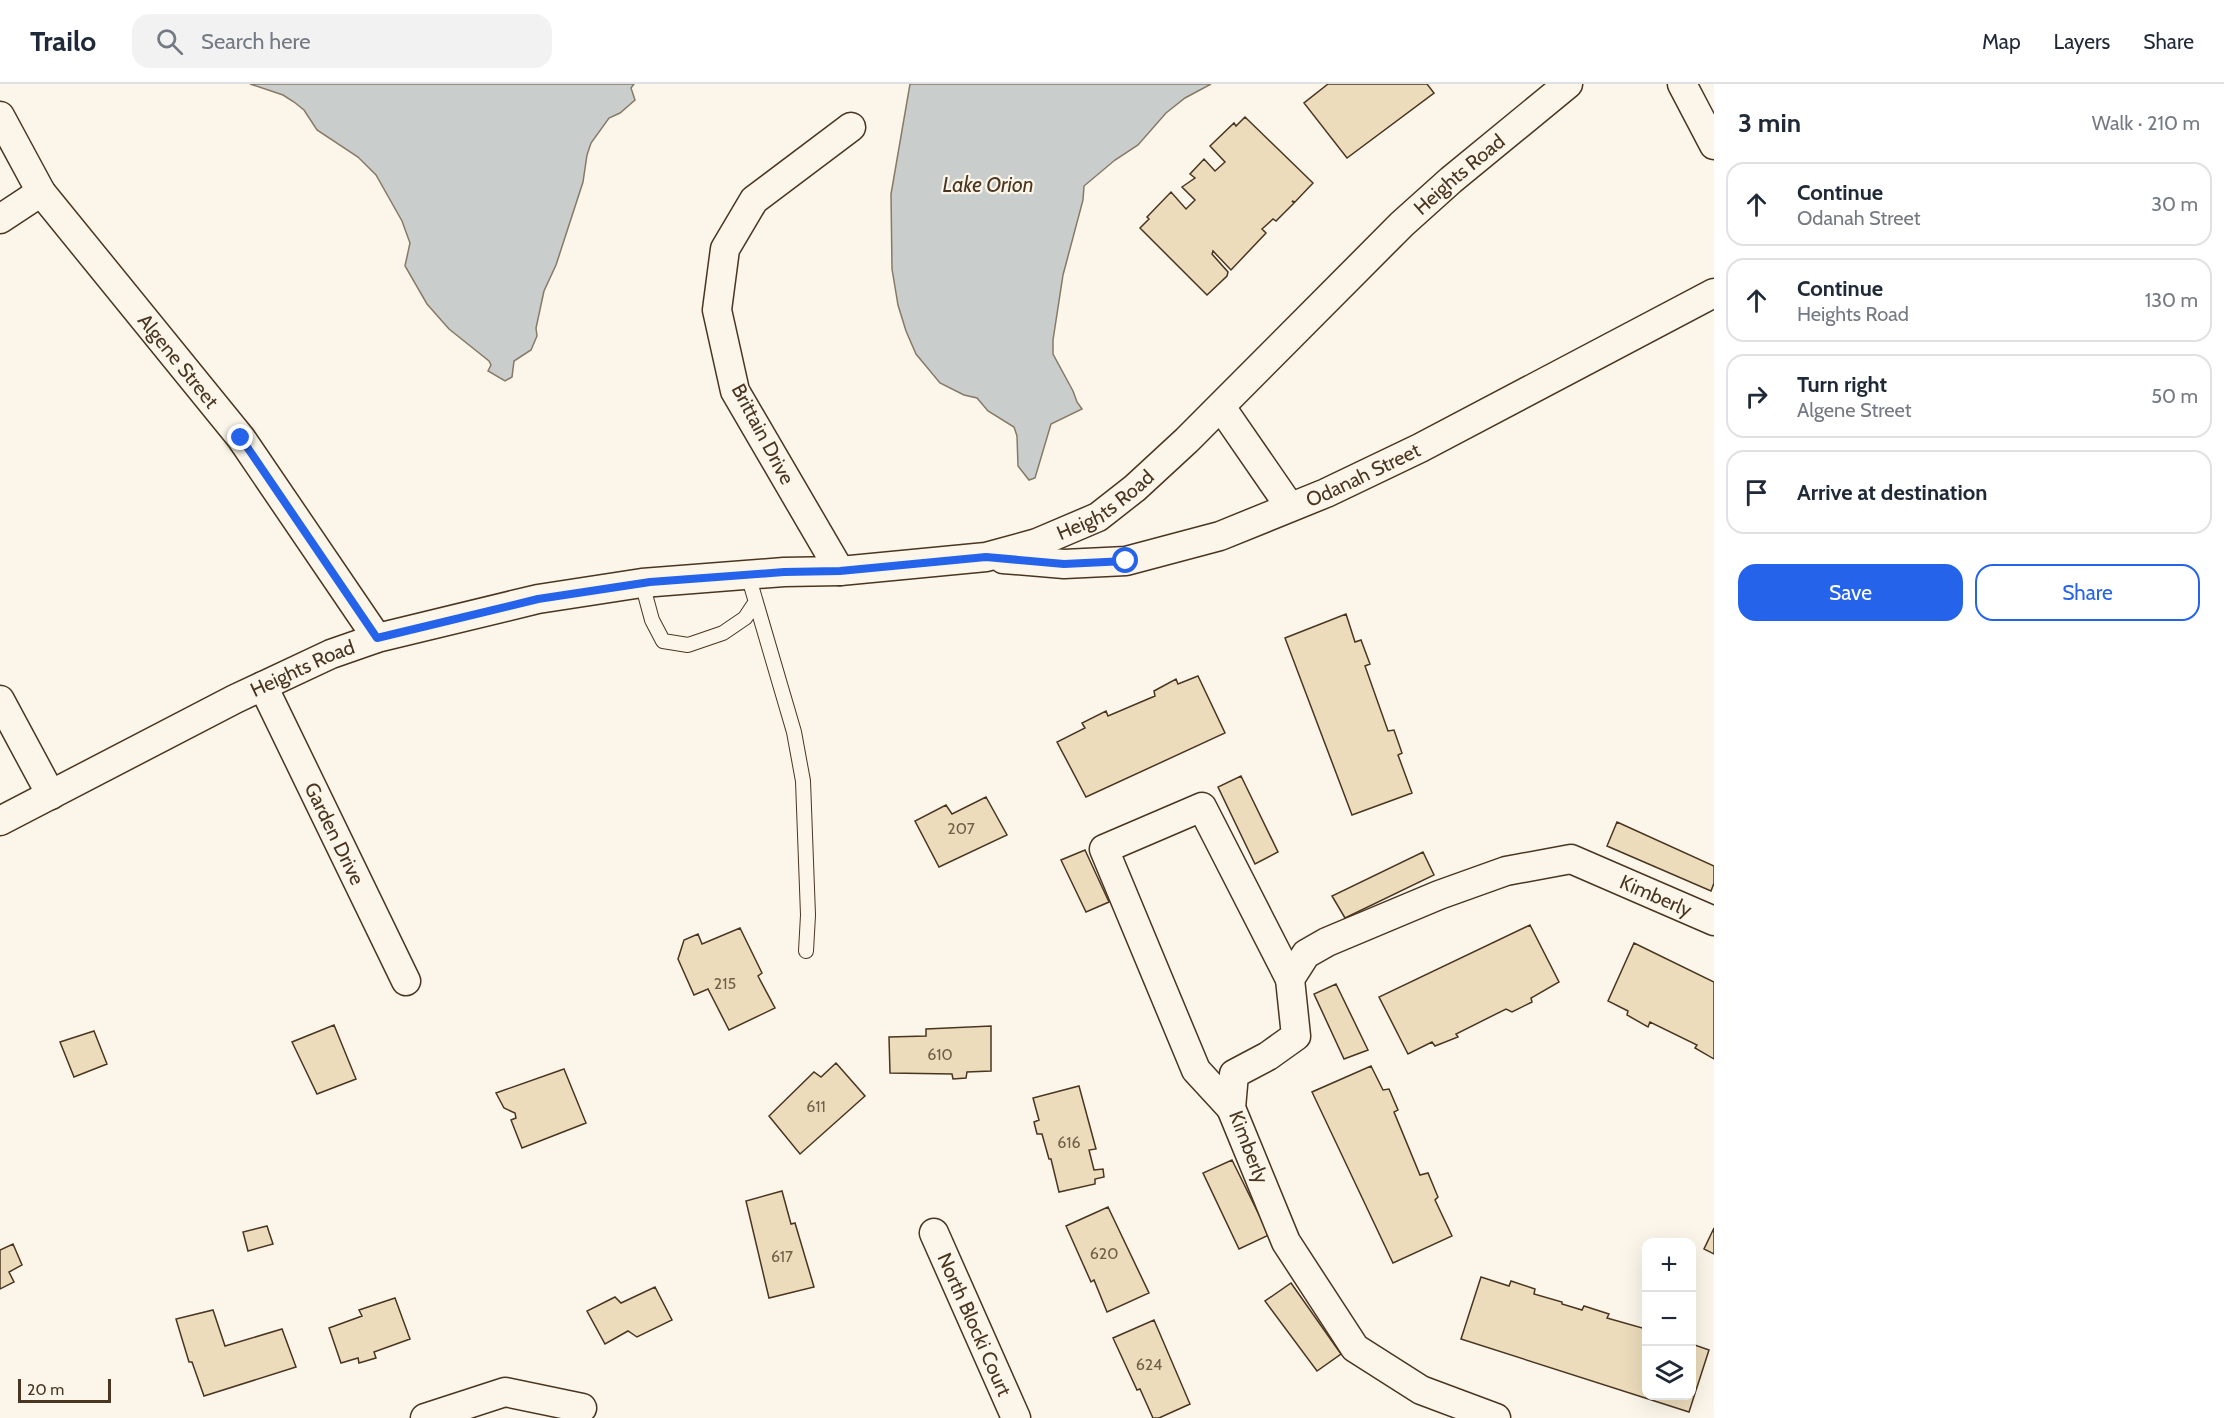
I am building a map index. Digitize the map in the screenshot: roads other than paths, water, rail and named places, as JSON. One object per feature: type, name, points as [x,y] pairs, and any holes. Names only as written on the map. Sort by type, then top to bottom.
[{"type":"street","name":"Heights Road","points":[[0,821],[263,686],[331,654],[377,638],[538,599],[642,583],[840,571],[986,557],[1037,543],[1098,517],[1136,488],[1402,224],[1451,180],[1568,84]]},
{"type":"street","points":[[1682,84],[1714,145]]},
{"type":"street","name":"Algene Street","points":[[0,116],[41,192],[241,438],[377,638]]},
{"type":"street","name":"Brittain Drive","points":[[840,571],[735,391],[717,310],[725,249],[754,200],[851,127]]},
{"type":"street","points":[[0,219],[41,192]]},
{"type":"street","name":"Odanah Street","points":[[986,557],[1064,564],[1126,561],[1220,536],[1326,493],[1420,448],[1714,294]]},
{"type":"street","points":[[1221,406],[1290,507]]},
{"type":"street","name":"Garden Drive","points":[[263,686],[406,981]]},
{"type":"street","points":[[0,700],[51,795]]},
{"type":"street","points":[[1231,1108],[1196,1070],[1104,849],[1202,807],[1290,979]]},
{"type":"street","name":"Kimberly","points":[[1496,1418],[1421,1390],[1355,1348],[1286,1242],[1231,1108],[1234,1074],[1268,1056],[1296,1036],[1290,979],[1306,954],[1327,942],[1439,895],[1506,871],[1571,859],[1714,921]]},
{"type":"street","name":"North Blocki Court","points":[[934,1233],[1016,1418]]},
{"type":"street","points":[[425,1418],[505,1392],[582,1408]]},
{"type":"lane","points":[[748,575],[794,732],[803,781],[808,915],[806,951]]},
{"type":"lane","points":[[642,583],[652,620],[663,641],[688,645],[723,633],[745,618],[756,603]]},
{"type":"water","points":[[250,84],[634,84],[631,88],[635,100],[620,113],[609,118],[591,143],[583,182],[556,265],[544,291],[536,328],[537,336],[531,350],[514,361],[512,377],[505,381],[488,371],[491,365],[489,361],[449,329],[427,304],[405,266],[410,243],[402,221],[376,175],[358,157],[317,130],[304,110],[294,102],[283,95]]},
{"type":"water","name":"Lake Orion","points":[[910,84],[1211,84],[1185,98],[1166,113],[1138,145],[1115,160],[1084,186],[1083,200],[1063,275],[1053,340],[1053,354],[1082,409],[1051,424],[1035,478],[1029,480],[1018,466],[1017,436],[1014,427],[988,411],[977,398],[964,395],[940,383],[916,354],[898,305],[892,269],[891,194]]}]
